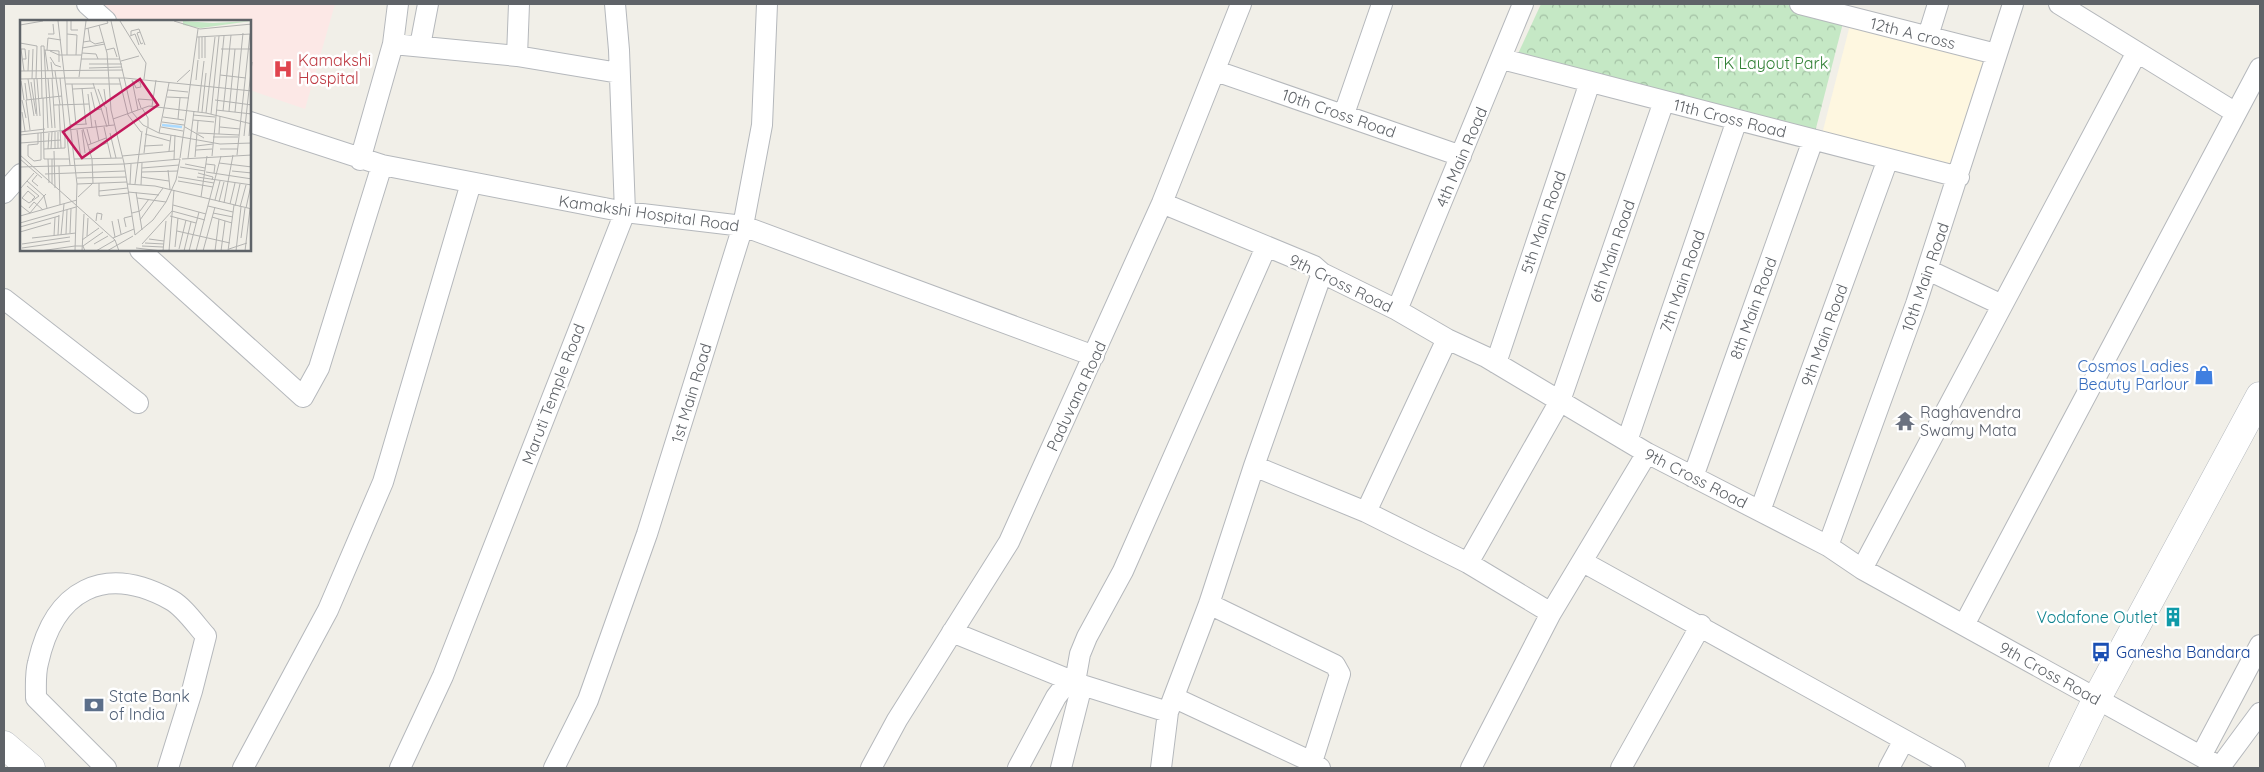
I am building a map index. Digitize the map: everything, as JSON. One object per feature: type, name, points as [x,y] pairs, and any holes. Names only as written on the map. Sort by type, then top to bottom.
[{"type":"street","points":[[87,4],[105,20]]},
{"type":"street","points":[[360,160],[393,44],[398,4]]},
{"type":"street","points":[[420,46],[428,4]]},
{"type":"street","points":[[517,56],[519,4]]},
{"type":"street","name":"Maruti Temple Road","points":[[400,768],[443,676],[625,212],[615,4]]},
{"type":"street","name":"1st Main Road","points":[[554,768],[588,700],[647,534],[743,226],[762,125],[767,4]]},
{"type":"street","name":"Paduvana Road","points":[[871,768],[897,720],[1008,542],[1162,203],[1241,4]]},
{"type":"street","points":[[1344,114],[1382,4]]},
{"type":"street","name":"4th Main Road","points":[[1397,310],[1502,59],[1523,4]]},
{"type":"street","name":"12th A cross","points":[[1800,4],[1855,10],[1928,36],[1996,54]]},
{"type":"street","points":[[1928,36],[1938,4]]},
{"type":"street","name":"10th Main Road","points":[[1828,546],[1928,270],[2013,4]]},
{"type":"street","points":[[2059,4],[2236,113]]},
{"type":"street","points":[[393,44],[517,56],[619,73]]},
{"type":"street","points":[[1862,569],[2136,52]]},
{"type":"street","name":"11th Cross Road","points":[[1502,59],[1959,176]]},
{"type":"street","points":[[1964,625],[2260,68]]},
{"type":"street","name":"10th Cross Road","points":[[1216,71],[1461,156]]},
{"type":"street","name":"5th Main Road","points":[[1496,363],[1590,82]]},
{"type":"street","name":"6th Main Road","points":[[1468,563],[1560,401],[1664,101]]},
{"type":"street","name":"7th Main Road","points":[[1627,442],[1736,120]]},
{"type":"street","name":"Kamakshi Hospital Road","points":[[251,122],[360,160],[382,165],[625,212],[743,226],[1094,356]]},
{"type":"street","name":"8th Main Road","points":[[1693,477],[1813,140]]},
{"type":"street","name":"9th Main Road","points":[[1760,512],[1888,159]]},
{"type":"street","points":[[141,251],[303,397],[319,368],[382,165]]},
{"type":"street","points":[[4,193],[20,175]]},
{"type":"street","points":[[243,768],[328,610],[383,482],[471,183]]},
{"type":"street","name":"9th Cross Road","points":[[1162,203],[1314,266],[1322,273],[1397,310],[1447,339],[1496,363],[1627,442],[1828,546],[1862,569],[2215,765]]},
{"type":"street","points":[[1061,768],[1080,654],[1086,637],[1123,571],[1266,247]]},
{"type":"street","points":[[1928,270],[2002,305]]},
{"type":"street","points":[[1161,768],[1172,706],[1209,604],[1254,466],[1322,273]]},
{"type":"street","points":[[4,299],[138,403]]},
{"type":"street","points":[[1366,512],[1447,339]]},
{"type":"street","points":[[2063,768],[2097,698],[2260,396]]},
{"type":"street","points":[[1471,768],[1551,613],[1647,453]]},
{"type":"street","points":[[1254,466],[1366,512],[1468,563],[1551,613]]},
{"type":"street","points":[[1583,562],[1955,768]]},
{"type":"street","points":[[106,768],[36,698],[37,666],[44,640],[60,609],[88,587],[126,583],[173,600],[206,636],[192,691],[168,768]]},
{"type":"street","points":[[952,632],[1075,682],[1172,706],[1316,765],[1340,674],[1335,665],[1209,604]]},
{"type":"street","points":[[1621,768],[1700,626]]},
{"type":"street","points":[[2215,765],[2260,645]]},
{"type":"street","points":[[1018,768],[1056,697],[1075,682]]},
{"type":"street","points":[[2215,765],[2260,713]]},
{"type":"street","points":[[1888,768],[1904,740]]},
{"type":"street","points":[[4,745],[31,768]]},
{"type":"shaded area","name":"Kamakshi Hospital","points":[[99,4],[335,4],[305,109],[251,90],[251,20],[120,20]]},
{"type":"shaded area","points":[[1852,17],[1996,54],[1959,177],[1820,142]]},
{"type":"green space","name":"TK Layout Park","points":[[1541,4],[1784,4],[1844,19],[1814,136],[1516,58]]},
{"type":"place","name":"Kamakshi Hospital","points":[[283,69]]},
{"type":"place","name":"Cosmos Ladies Beauty Parlour","points":[[2204,375]]},
{"type":"place","name":"Raghavendra Swamy Mata","points":[[1905,421]]},
{"type":"place","name":"Vodafone Outlet","points":[[2173,617]]},
{"type":"place","name":"Ganesha Bandara","points":[[2101,652]]},
{"type":"place","name":"State Bank of India","points":[[94,705]]}]
